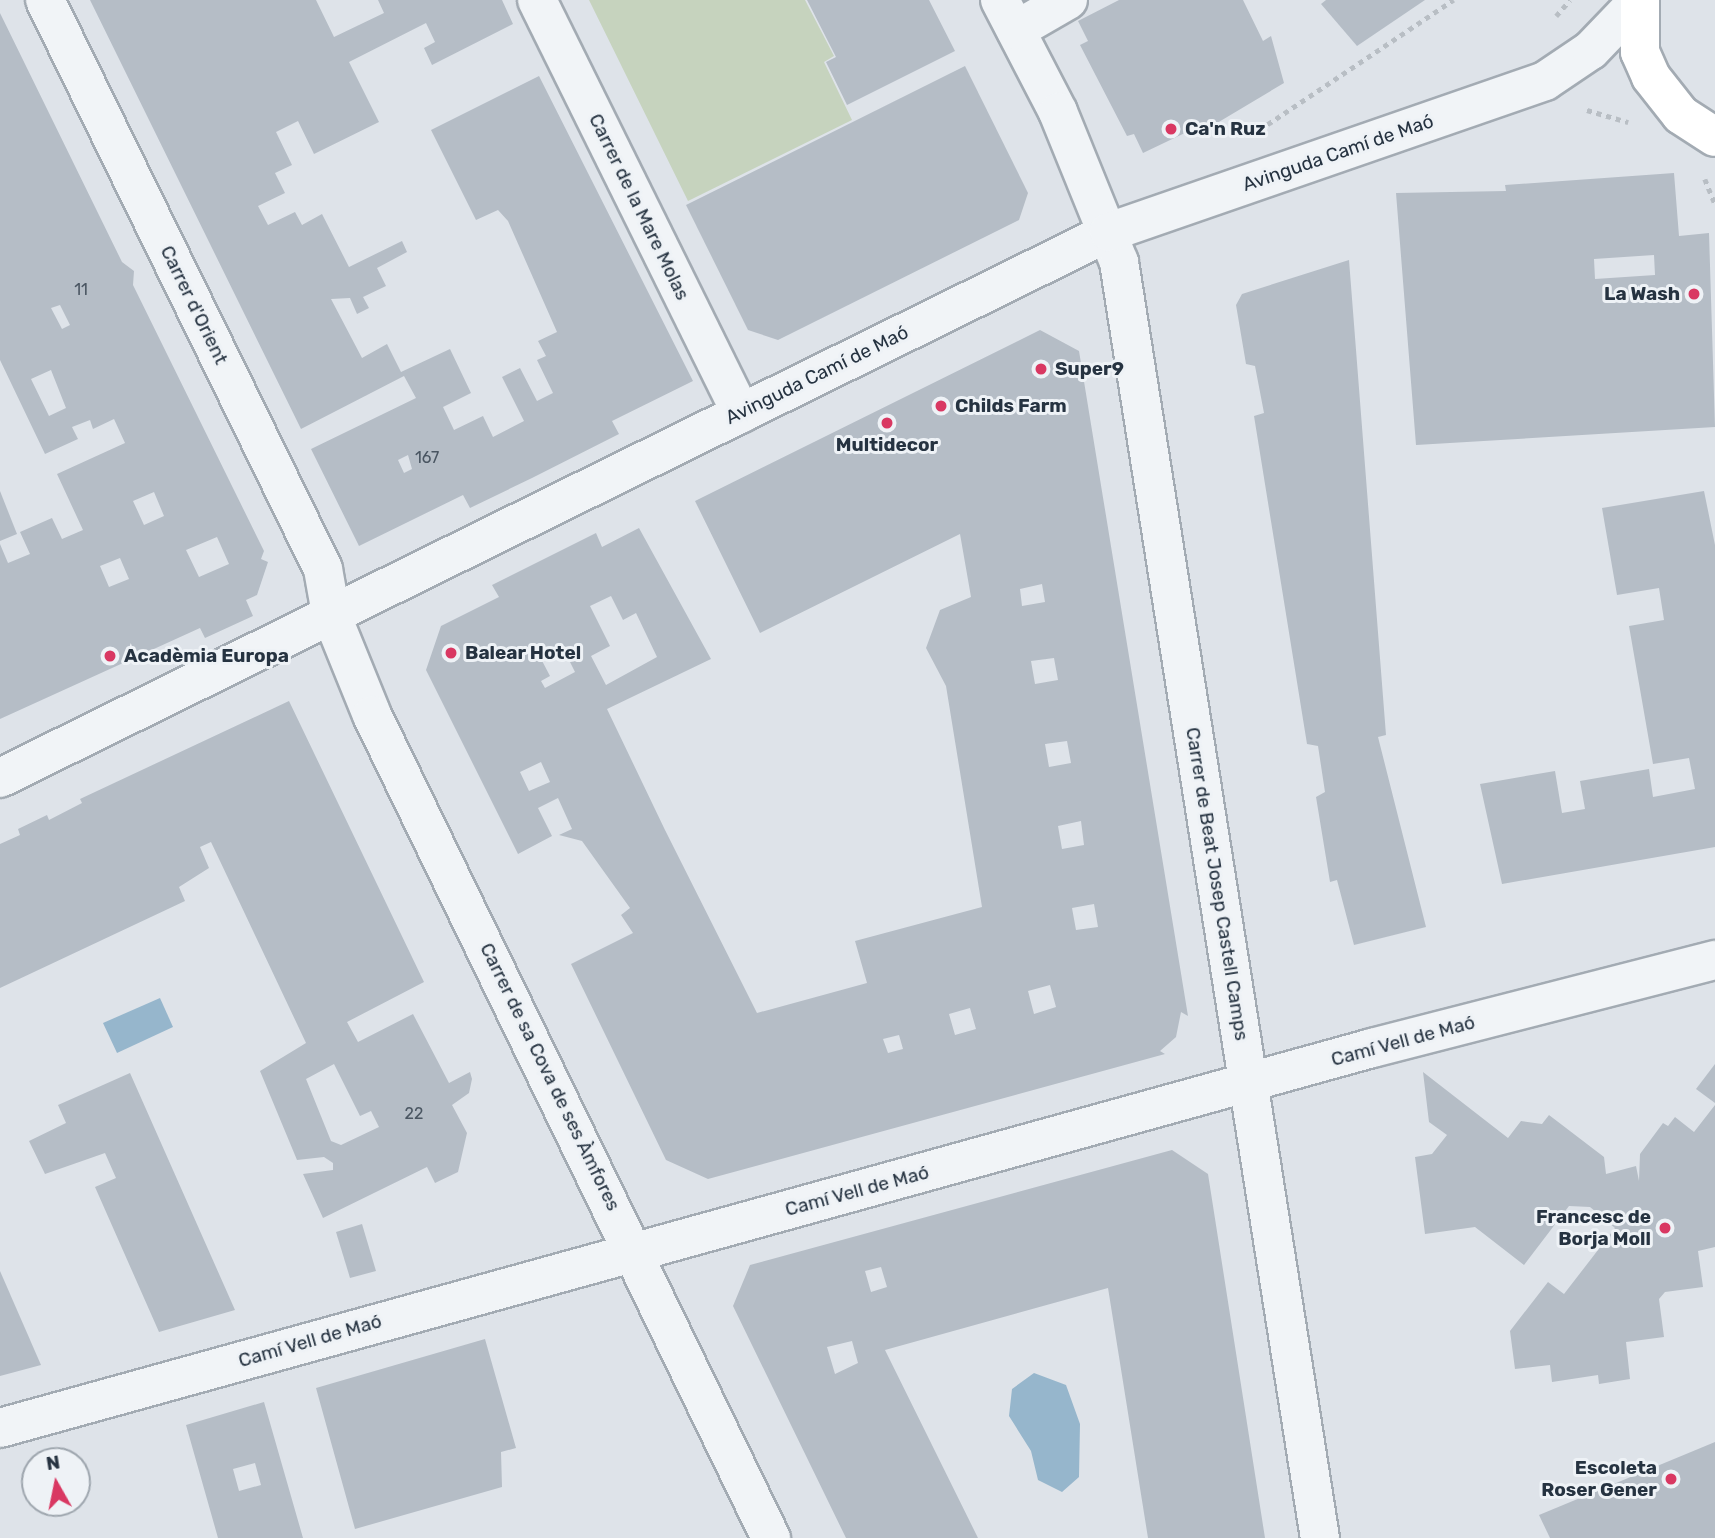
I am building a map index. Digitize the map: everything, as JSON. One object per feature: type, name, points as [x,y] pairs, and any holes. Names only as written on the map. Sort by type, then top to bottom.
[{"type":"main road","points":[[1639,0],[1640,52],[1651,77],[1706,146]]},
{"type":"street","name":"Carrer d'Orient","points":[[45,0],[323,569],[331,614]]},
{"type":"street","name":"Carrer de la Mare Molas","points":[[537,0],[741,413]]},
{"type":"street","points":[[1008,15],[1068,0]]},
{"type":"street","name":"Avinguda Camí de Maó","points":[[0,778],[1109,232],[1545,81],[1591,50],[1639,0]]},
{"type":"street","name":"Carrer de Beat Josep Castell Camps","points":[[1008,15],[1109,232],[1249,1084],[1320,1538]]},
{"type":"street","name":"Carrer de sa Cova de ses Àmfores","points":[[331,614],[372,715],[771,1538]]},
{"type":"street","name":"Camí Vell de Maó","points":[[0,1428],[633,1251],[1715,960]]},
{"type":"path","points":[[1255,132],[1453,0]]},
{"type":"path","points":[[1580,111],[1633,124]]},
{"type":"path","points":[[1706,146],[1715,204]]},
{"type":"green space","points":[[589,0],[805,0],[834,56],[824,62],[852,120],[688,201]]},
{"type":"water","points":[[160,998],[173,1027],[117,1053],[103,1023]]},
{"type":"water","points":[[1034,1373],[1066,1385],[1080,1424],[1079,1477],[1062,1492],[1038,1480],[1031,1451],[1009,1416],[1012,1389]]},
{"type":"building","points":[[90,0],[316,0],[334,37],[384,13],[378,0],[502,0],[513,24],[432,65],[424,48],[435,42],[426,23],[349,62],[379,122],[314,154],[298,121],[276,132],[292,165],[275,173],[285,193],[258,206],[268,225],[295,212],[302,225],[322,214],[349,267],[402,241],[407,252],[377,268],[386,286],[363,297],[369,308],[357,314],[350,298],[331,299],[362,358],[387,344],[401,372],[450,349],[471,393],[443,407],[454,430],[483,416],[493,437],[524,421],[502,377],[520,368],[537,401],[553,393],[537,360],[546,356],[538,341],[557,332],[508,221],[498,210],[476,220],[431,130],[539,76],[693,381],[612,421],[619,434],[532,478],[470,508],[463,495],[359,546],[311,449],[416,398],[404,376],[301,429]],"holes":[[[408,455],[412,469],[404,473],[398,460]]]},
{"type":"building","points":[[807,0],[929,0],[955,51],[847,105],[826,62],[836,57]]},
{"type":"building","points":[[1119,0],[1243,0],[1263,41],[1271,36],[1284,83],[1192,137],[1189,131],[1143,153],[1134,134],[1127,136],[1080,45],[1088,41],[1078,21]]},
{"type":"building","points":[[1326,0],[1425,0],[1357,46],[1321,4]]},
{"type":"building","points":[[0,13],[122,262],[134,271],[133,285],[264,551],[261,559],[268,562],[257,595],[246,600],[253,616],[205,638],[200,628],[0,719],[0,544],[8,563],[30,554],[20,532],[52,518],[62,539],[83,530],[57,474],[125,443],[114,419],[93,429],[90,420],[72,427],[78,439],[45,454],[0,360]],"holes":[[[60,305],[70,325],[62,329],[51,308]],[[51,370],[66,408],[49,416],[31,379]],[[154,492],[164,516],[144,525],[133,501]],[[217,537],[229,564],[199,577],[186,550]],[[120,558],[129,579],[109,587],[100,566]]]},
{"type":"building","points":[[965,66],[1028,193],[1019,220],[778,340],[748,330],[686,205]]},
{"type":"building","points":[[1674,173],[1679,236],[1709,233],[1715,427],[1416,445],[1396,193],[1506,191],[1505,185]],"holes":[[[1654,255],[1655,275],[1595,279],[1594,259]]]},
{"type":"building","points":[[1349,260],[1386,735],[1378,737],[1426,927],[1354,945],[1337,880],[1330,882],[1316,797],[1325,792],[1318,746],[1307,744],[1254,416],[1264,413],[1255,366],[1246,364],[1236,305],[1242,294]]},
{"type":"building","points":[[1040,330],[1079,351],[1188,1016],[1181,1012],[1176,1037],[1160,1051],[1165,1054],[708,1179],[666,1160],[571,964],[633,933],[621,915],[630,908],[582,841],[559,835],[572,829],[558,798],[538,808],[552,836],[518,854],[426,670],[441,626],[499,597],[492,585],[596,533],[602,547],[639,528],[711,659],[607,709],[757,1013],[867,983],[855,941],[982,907],[946,686],[926,648],[940,610],[971,597],[960,534],[760,633],[695,501]],"holes":[[[1042,584],[1045,602],[1022,606],[1020,589]],[[611,596],[623,620],[636,613],[657,657],[606,685],[591,656],[610,646],[590,606]],[[561,644],[575,672],[545,688],[541,681],[550,676],[539,655]],[[1054,658],[1058,680],[1035,684],[1031,661]],[[1067,741],[1071,763],[1049,767],[1045,744]],[[541,762],[550,782],[529,791],[520,772]],[[1081,821],[1084,845],[1062,849],[1058,826]],[[1094,904],[1098,927],[1076,930],[1072,908]],[[1050,985],[1056,1007],[1034,1014],[1028,991]],[[970,1008],[976,1029],[955,1035],[949,1014]],[[899,1035],[903,1049],[888,1053],[883,1039]]]},
{"type":"building","points":[[0,491],[17,534],[0,541]]},
{"type":"building","points":[[1704,491],[1715,545],[1715,847],[1502,884],[1480,784],[1555,771],[1562,813],[1585,809],[1580,781],[1649,769],[1653,797],[1695,789],[1689,758],[1653,764],[1629,626],[1664,620],[1659,588],[1617,595],[1602,508]]},
{"type":"building","points":[[289,701],[424,982],[347,1022],[358,1042],[413,1014],[449,1083],[470,1072],[472,1079],[469,1093],[452,1105],[467,1133],[458,1172],[435,1183],[427,1167],[323,1218],[303,1174],[333,1170],[333,1163],[324,1157],[297,1160],[260,1071],[306,1043],[211,842],[200,847],[209,868],[179,887],[185,901],[0,988],[0,844],[20,835],[18,829],[47,815],[49,820],[82,803],[80,799]],"holes":[[[334,1064],[360,1116],[371,1111],[379,1127],[341,1145],[331,1141],[306,1079]]]},
{"type":"building","points":[[1715,1064],[1715,1103],[1696,1089]]},
{"type":"building","name":"Francesc de Borja Moll","points":[[1423,1072],[1508,1138],[1521,1121],[1542,1124],[1549,1115],[1604,1157],[1606,1174],[1636,1166],[1639,1181],[1640,1154],[1663,1123],[1668,1126],[1675,1117],[1694,1132],[1715,1105],[1715,1247],[1698,1251],[1703,1287],[1665,1292],[1659,1299],[1664,1337],[1626,1342],[1630,1379],[1599,1384],[1598,1375],[1552,1382],[1550,1365],[1515,1369],[1510,1331],[1548,1282],[1564,1294],[1615,1228],[1590,1207],[1569,1206],[1524,1265],[1475,1227],[1425,1234],[1415,1157],[1432,1154],[1447,1135],[1429,1122]]},
{"type":"building","points":[[130,1073],[235,1310],[159,1332],[95,1187],[116,1178],[105,1153],[45,1174],[29,1141],[66,1123],[58,1105]]},
{"type":"building","points":[[1172,1150],[1208,1174],[1265,1538],[1148,1538],[1108,1288],[885,1350],[978,1538],[846,1538],[733,1306],[750,1265]],"holes":[[[881,1267],[887,1287],[871,1292],[865,1271]],[[852,1341],[858,1363],[835,1374],[827,1347]]]},
{"type":"building","points":[[362,1224],[376,1271],[350,1278],[336,1232]]},
{"type":"building","points":[[0,1271],[41,1365],[0,1376]]},
{"type":"building","points":[[485,1339],[516,1448],[501,1452],[502,1487],[355,1529],[316,1388]]},
{"type":"building","points":[[264,1402],[303,1538],[218,1538],[186,1425]],"holes":[[[255,1463],[261,1485],[239,1491],[233,1469]]]},
{"type":"building","name":"Escoleta Roser Gener","points":[[1715,1442],[1715,1538],[1550,1538],[1539,1515]]},
{"type":"place","name":"Ca'n Ruz","points":[[1171,129]]},
{"type":"place","name":"La Wash","points":[[1694,294]]},
{"type":"place","name":"Super9","points":[[1041,369]]},
{"type":"place","name":"Childs Farm","points":[[941,406]]},
{"type":"place","name":"Multidecor","points":[[887,423]]},
{"type":"place","name":"Balear Hotel","points":[[451,653]]},
{"type":"place","name":"Acadèmia Europa","points":[[110,656]]},
{"type":"place","name":"Francesc de Borja Moll","points":[[1665,1228]]},
{"type":"place","name":"Escoleta Roser Gener","points":[[1671,1479]]}]
